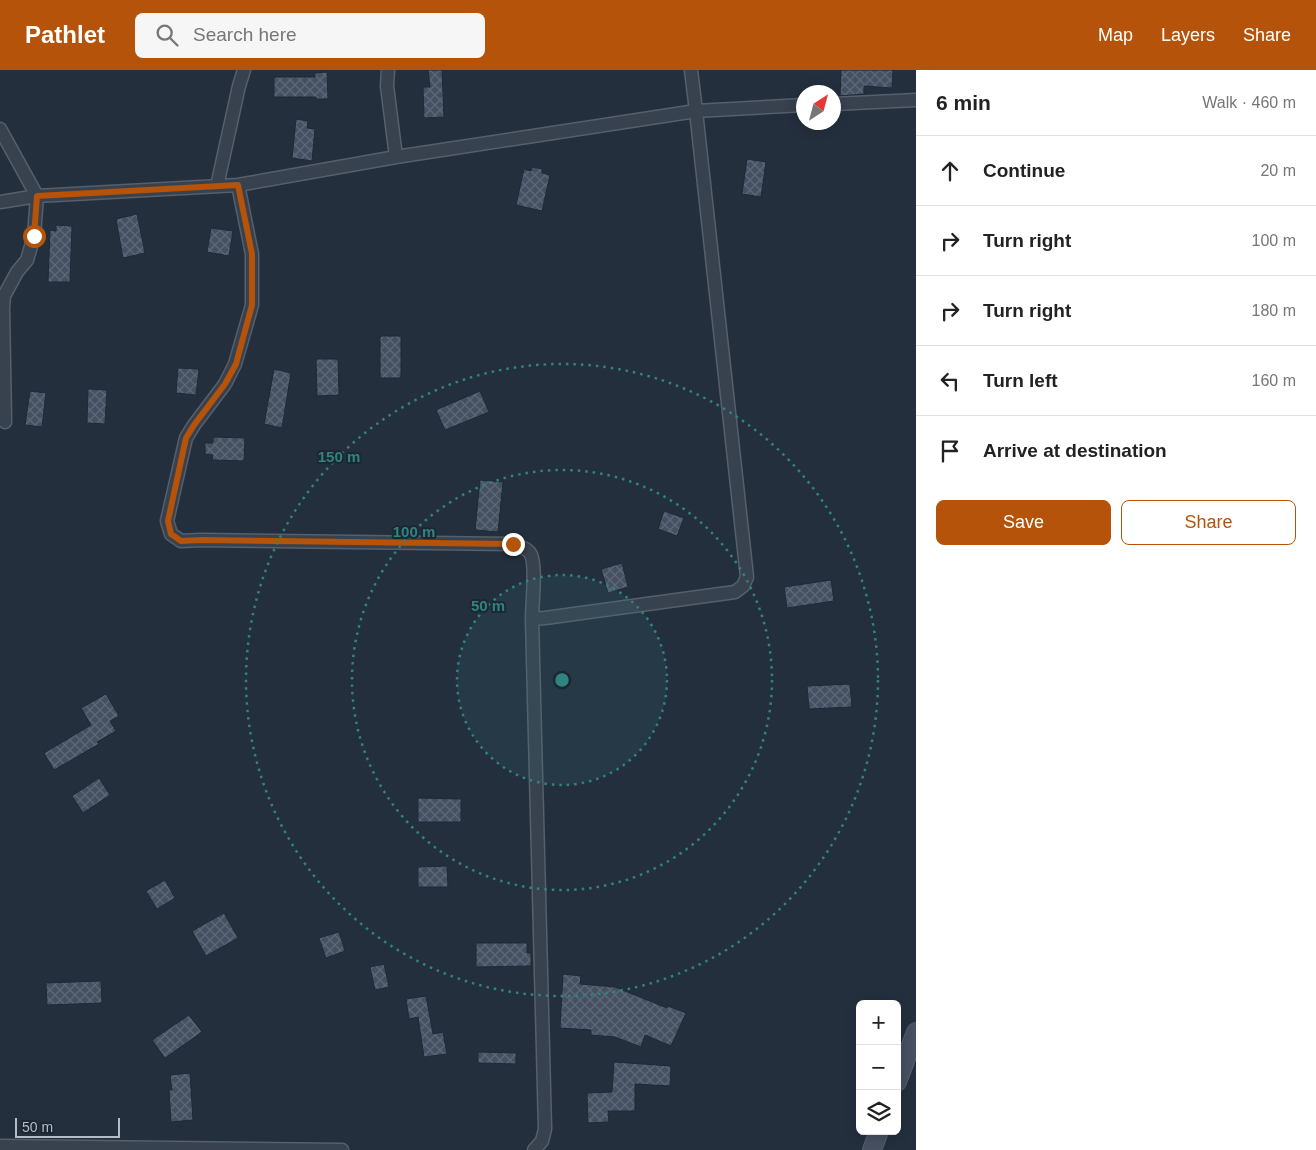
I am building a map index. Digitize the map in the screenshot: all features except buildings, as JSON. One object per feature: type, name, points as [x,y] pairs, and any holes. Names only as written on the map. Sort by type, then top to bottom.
[{"type":"main road","points":[[901,1071],[916,1032]]},
{"type":"main road","points":[[872,1150],[878,1135]]},
{"type":"street","points":[[217,186],[244,70]]},
{"type":"street","points":[[388,70],[387,86],[396,157]]},
{"type":"street","points":[[532,619],[735,592],[743,586],[746,577],[691,70]]},
{"type":"street","points":[[841,104],[916,100]]},
{"type":"street","points":[[0,202],[37,196],[238,185],[396,157],[696,110],[796,105]]},
{"type":"street","points":[[0,129],[37,196],[34,236],[27,260],[4,296],[5,422]]},
{"type":"street","points":[[238,185],[252,254],[252,305],[236,364],[225,384],[186,438],[168,521],[171,534],[181,541],[513,544],[525,548],[530,553],[534,563],[532,619],[545,1129],[542,1141],[534,1150]]},
{"type":"street","points":[[0,1146],[342,1150]]},
{"type":"route","points":[[34,236],[37,196],[238,185],[252,254],[252,305],[236,364],[225,384],[186,438],[168,521],[171,534],[181,541],[513,544]]}]
